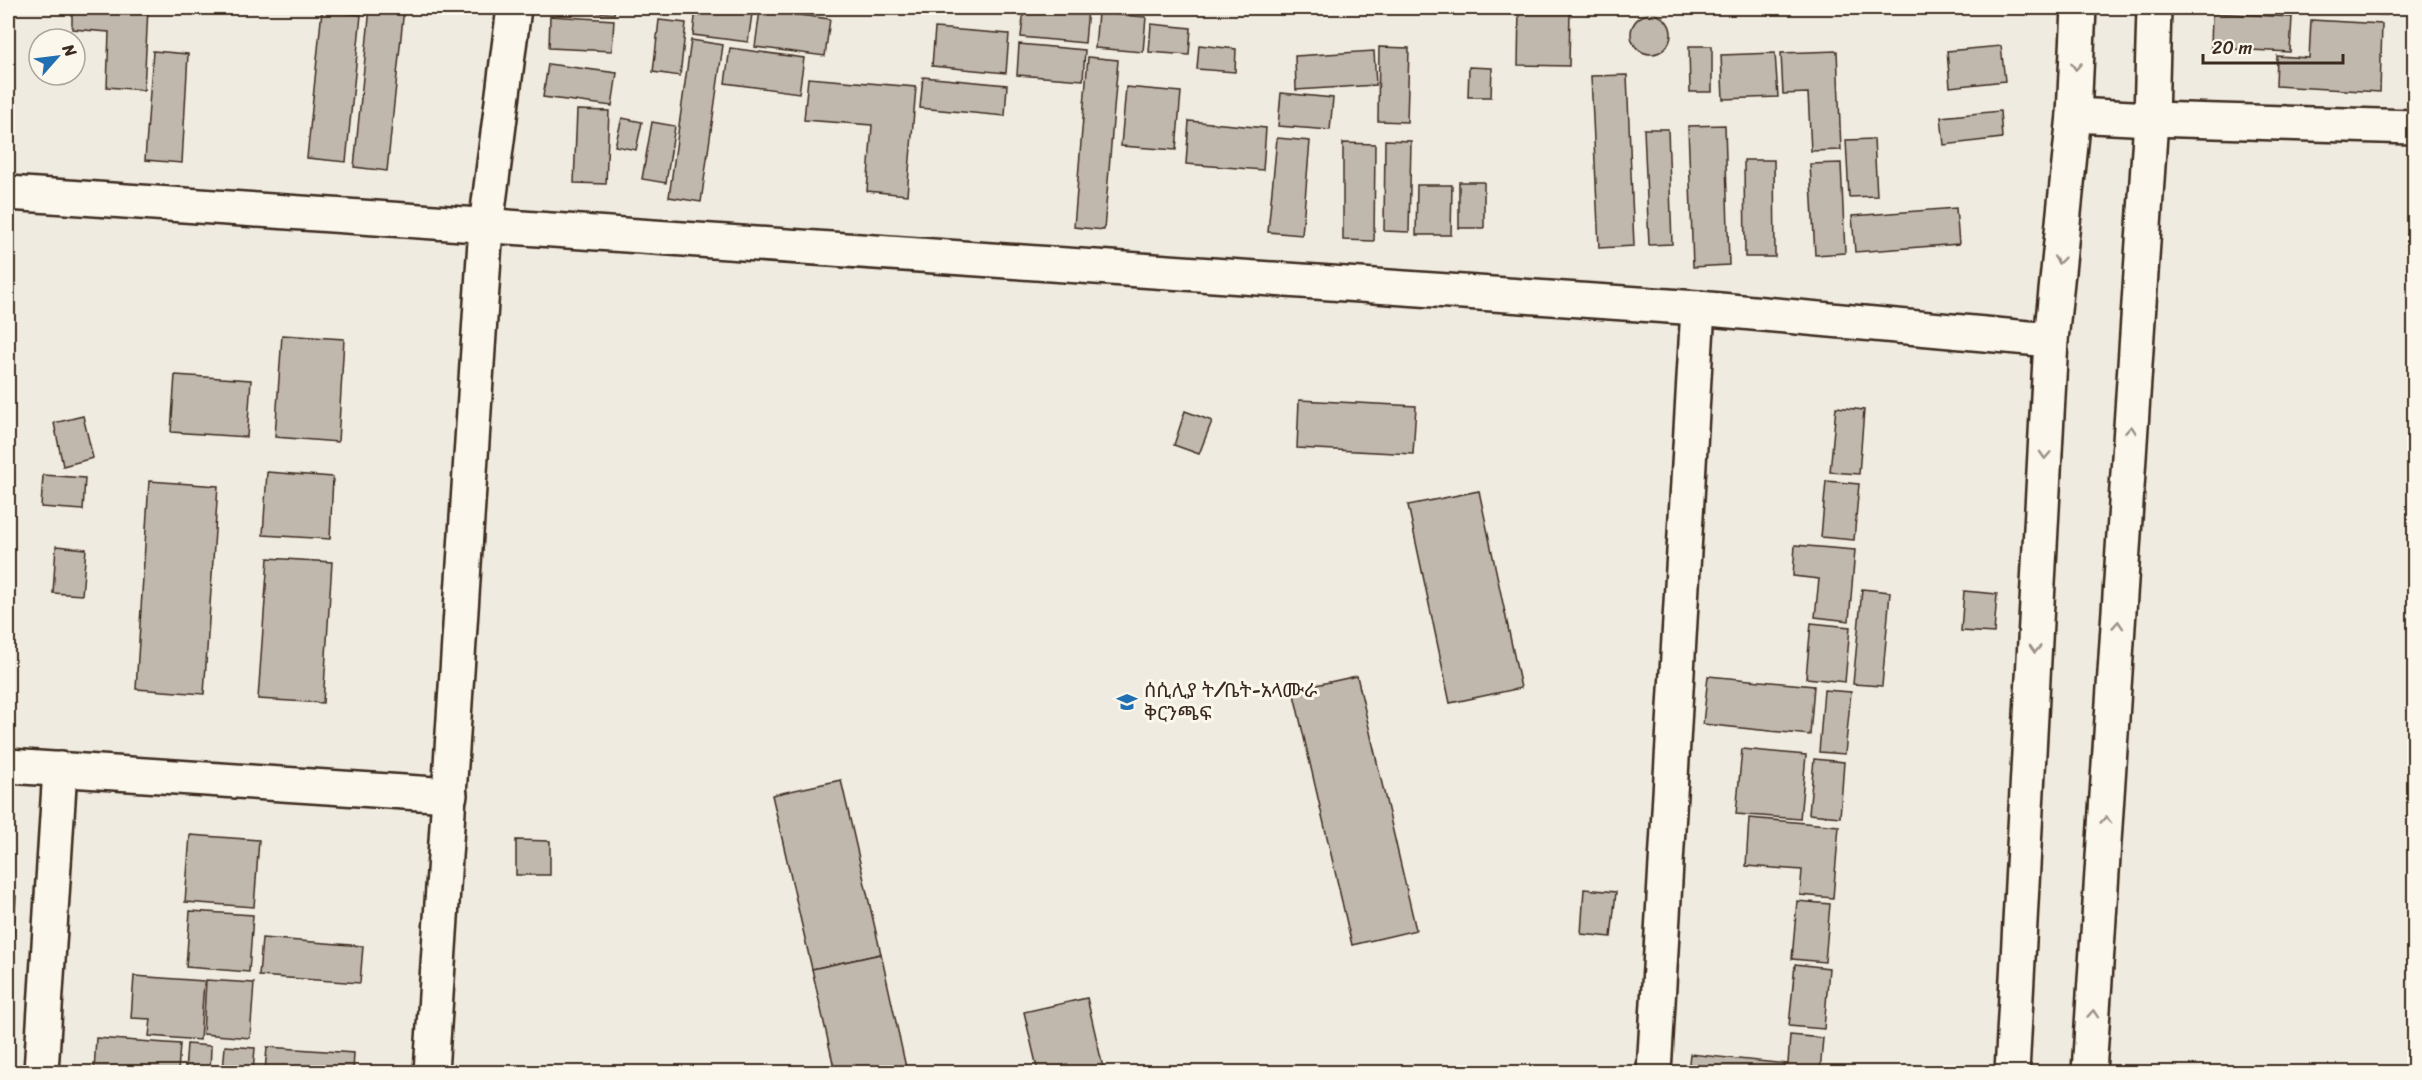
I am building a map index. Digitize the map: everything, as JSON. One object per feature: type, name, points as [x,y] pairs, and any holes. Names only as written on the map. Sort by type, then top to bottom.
[{"type":"street","points":[[431,1072],[486,226],[513,8]]},
{"type":"street","points":[[2012,1072],[2051,340],[2074,115],[2079,8]]},
{"type":"street","points":[[2089,1072],[2151,120],[2154,8]]},
{"type":"street","points":[[2074,115],[2151,120],[2415,127]]},
{"type":"street","points":[[8,194],[1698,308],[2051,340]]},
{"type":"street","points":[[1654,1072],[1698,308]]},
{"type":"street","points":[[8,766],[450,795]]},
{"type":"street","points":[[41,1072],[60,769]]},
{"type":"building","points":[[72,8],[148,8],[144,90],[107,87],[109,32],[87,30],[87,27],[72,27]]},
{"type":"building","points":[[370,8],[404,8],[387,171],[354,167]]},
{"type":"building","points":[[595,8],[615,8],[614,14],[594,12]]},
{"type":"building","points":[[696,8],[752,14],[748,42],[693,35]]},
{"type":"building","points":[[1024,8],[1088,8],[1085,43],[1021,37]]},
{"type":"building","points":[[1519,8],[1570,8],[1569,66],[1518,65]]},
{"type":"building","points":[[2351,8],[2388,8],[2387,15],[2350,13]]},
{"type":"building","points":[[322,10],[361,15],[346,162],[307,158]]},
{"type":"building","points":[[760,10],[830,19],[825,56],[755,47]]},
{"type":"building","points":[[1098,13],[1146,17],[1143,52],[1095,48]]},
{"type":"building","points":[[2212,13],[2292,17],[2290,52],[2211,48]]},
{"type":"building","points":[[1651,14],[1659,15],[1665,20],[1670,26],[1670,42],[1665,48],[1659,53],[1651,54],[1643,53],[1637,48],[1632,42],[1631,34],[1632,26],[1637,20],[1643,15]]},
{"type":"building","points":[[550,16],[614,20],[612,51],[549,48]]},
{"type":"building","points":[[659,20],[686,23],[680,76],[653,72]]},
{"type":"building","points":[[2311,20],[2382,24],[2380,92],[2276,86],[2277,56],[2309,58]]},
{"type":"building","points":[[1151,24],[1191,28],[1189,55],[1149,52]]},
{"type":"building","points":[[935,28],[1009,34],[1006,73],[932,66]]},
{"type":"building","points":[[691,40],[723,45],[701,202],[669,197]]},
{"type":"building","points":[[1019,44],[1085,50],[1083,80],[1017,75]]},
{"type":"building","points":[[1199,45],[1236,49],[1235,72],[1197,69]]},
{"type":"building","points":[[1689,46],[1712,46],[1712,92],[1690,92]]},
{"type":"building","points":[[2001,46],[2005,81],[1950,87],[1947,51]]},
{"type":"building","points":[[1379,47],[1409,48],[1407,122],[1378,121]]},
{"type":"building","points":[[730,48],[804,58],[799,93],[725,83]]},
{"type":"building","points":[[153,51],[188,54],[182,163],[145,160]]},
{"type":"building","points":[[1374,51],[1376,85],[1296,90],[1295,56]]},
{"type":"building","points":[[1837,51],[1841,150],[1811,151],[1808,93],[1783,94],[1781,53]]},
{"type":"building","points":[[1775,53],[1778,97],[1723,99],[1721,55]]},
{"type":"building","points":[[1088,57],[1118,60],[1104,230],[1074,227]]},
{"type":"building","points":[[548,64],[617,73],[612,106],[543,97]]},
{"type":"building","points":[[1469,67],[1492,68],[1491,97],[1468,97]]},
{"type":"building","points":[[1627,75],[1634,246],[1599,248],[1591,76]]},
{"type":"building","points":[[923,77],[1007,85],[1005,116],[920,108]]},
{"type":"building","points":[[808,78],[916,87],[907,195],[867,191],[872,125],[804,120]]},
{"type":"building","points":[[1126,87],[1181,92],[1176,150],[1121,146]]},
{"type":"building","points":[[1281,93],[1333,98],[1330,130],[1278,126]]},
{"type":"building","points":[[577,110],[609,111],[606,184],[574,183]]},
{"type":"building","points":[[2000,111],[2002,138],[1944,145],[1941,117]]},
{"type":"building","points":[[622,118],[642,122],[636,150],[615,146]]},
{"type":"building","points":[[1189,121],[1266,128],[1263,170],[1186,164]]},
{"type":"building","points":[[652,122],[675,126],[666,183],[642,179]]},
{"type":"building","points":[[1725,125],[1729,265],[1693,267],[1688,126]]},
{"type":"building","points":[[1644,129],[1668,129],[1672,244],[1649,245]]},
{"type":"building","points":[[1277,138],[1310,141],[1302,235],[1268,232]]},
{"type":"building","points":[[1874,139],[1877,196],[1849,197],[1846,140]]},
{"type":"building","points":[[1385,140],[1411,141],[1409,232],[1384,231]]},
{"type":"building","points":[[1343,143],[1375,144],[1374,241],[1343,240]]},
{"type":"building","points":[[1744,160],[1774,160],[1775,257],[1745,257]]},
{"type":"building","points":[[1841,163],[1845,253],[1815,255],[1810,164]]},
{"type":"building","points":[[1459,182],[1484,182],[1484,228],[1459,228]]},
{"type":"building","points":[[1417,185],[1452,185],[1451,235],[1416,235]]},
{"type":"building","points":[[1956,208],[1959,244],[1855,252],[1852,216]]},
{"type":"building","points":[[282,335],[344,339],[338,442],[275,437]]},
{"type":"building","points":[[175,375],[251,380],[247,437],[171,432]]},
{"type":"building","points":[[1299,400],[1416,406],[1413,454],[1297,448]]},
{"type":"building","points":[[1836,407],[1864,410],[1859,474],[1830,472]]},
{"type":"building","points":[[1185,411],[1212,421],[1199,454],[1174,445]]},
{"type":"building","points":[[83,416],[93,458],[63,466],[54,423]]},
{"type":"building","points":[[267,472],[333,477],[330,539],[263,535]]},
{"type":"building","points":[[43,475],[85,478],[83,510],[41,507]]},
{"type":"building","points":[[149,481],[218,486],[204,694],[136,689]]},
{"type":"building","points":[[1826,481],[1859,484],[1854,540],[1821,537]]},
{"type":"building","points":[[1479,491],[1521,688],[1450,703],[1408,505]]},
{"type":"building","points":[[1795,545],[1855,550],[1849,621],[1815,617],[1819,579],[1793,576]]},
{"type":"building","points":[[56,546],[86,549],[82,595],[53,593]]},
{"type":"building","points":[[268,558],[332,562],[323,703],[258,699]]},
{"type":"building","points":[[1862,589],[1890,592],[1882,686],[1853,684]]},
{"type":"building","points":[[1964,591],[1997,594],[1994,633],[1961,631]]},
{"type":"building","points":[[1811,623],[1850,627],[1845,682],[1806,678]]},
{"type":"building","points":[[1357,676],[1416,930],[1352,945],[1293,690]]},
{"type":"building","points":[[1708,676],[1814,686],[1810,735],[1703,724]]},
{"type":"building","points":[[1824,690],[1851,692],[1845,754],[1819,752]]},
{"type":"building","points":[[1742,749],[1806,755],[1800,819],[1736,814]]},
{"type":"building","points":[[1814,759],[1844,762],[1840,817],[1809,814]]},
{"type":"building","points":[[841,780],[881,954],[812,969],[772,795]]},
{"type":"building","points":[[1749,818],[1839,826],[1833,898],[1800,895],[1802,870],[1746,866]]},
{"type":"building","points":[[190,835],[259,840],[254,907],[185,902]]},
{"type":"building","points":[[516,840],[550,841],[550,875],[516,875]]},
{"type":"building","points":[[1584,889],[1616,892],[1611,937],[1581,934]]},
{"type":"building","points":[[8,896],[16,896],[12,957],[8,957]]},
{"type":"building","points":[[1797,901],[1830,904],[1825,962],[1792,959]]},
{"type":"building","points":[[190,911],[253,915],[249,972],[186,967]]},
{"type":"building","points":[[262,938],[363,946],[360,983],[259,976]]},
{"type":"building","points":[[881,954],[907,1072],[835,1072],[812,969]]},
{"type":"building","points":[[1795,964],[1829,968],[1824,1029],[1789,1026]]},
{"type":"building","points":[[134,976],[204,981],[200,1040],[149,1036],[151,1019],[131,1018]]},
{"type":"building","points":[[206,980],[254,983],[250,1038],[203,1034]]},
{"type":"building","points":[[1087,998],[1104,1072],[1038,1072],[1024,1012]]},
{"type":"building","points":[[1790,1035],[1823,1038],[1820,1072],[1688,1072],[1690,1054],[1788,1064]]},
{"type":"building","points":[[96,1038],[180,1044],[178,1072],[94,1072]]},
{"type":"building","points":[[187,1044],[211,1046],[210,1072],[185,1072]]},
{"type":"building","points":[[225,1046],[255,1048],[253,1072],[223,1072]]},
{"type":"building","points":[[267,1047],[354,1053],[353,1072],[265,1072]]},
{"type":"place","name":"ሰሲሊያ ት/ቤት-አላሙራ ቅርንጫፍ","points":[[1127,702]]}]
